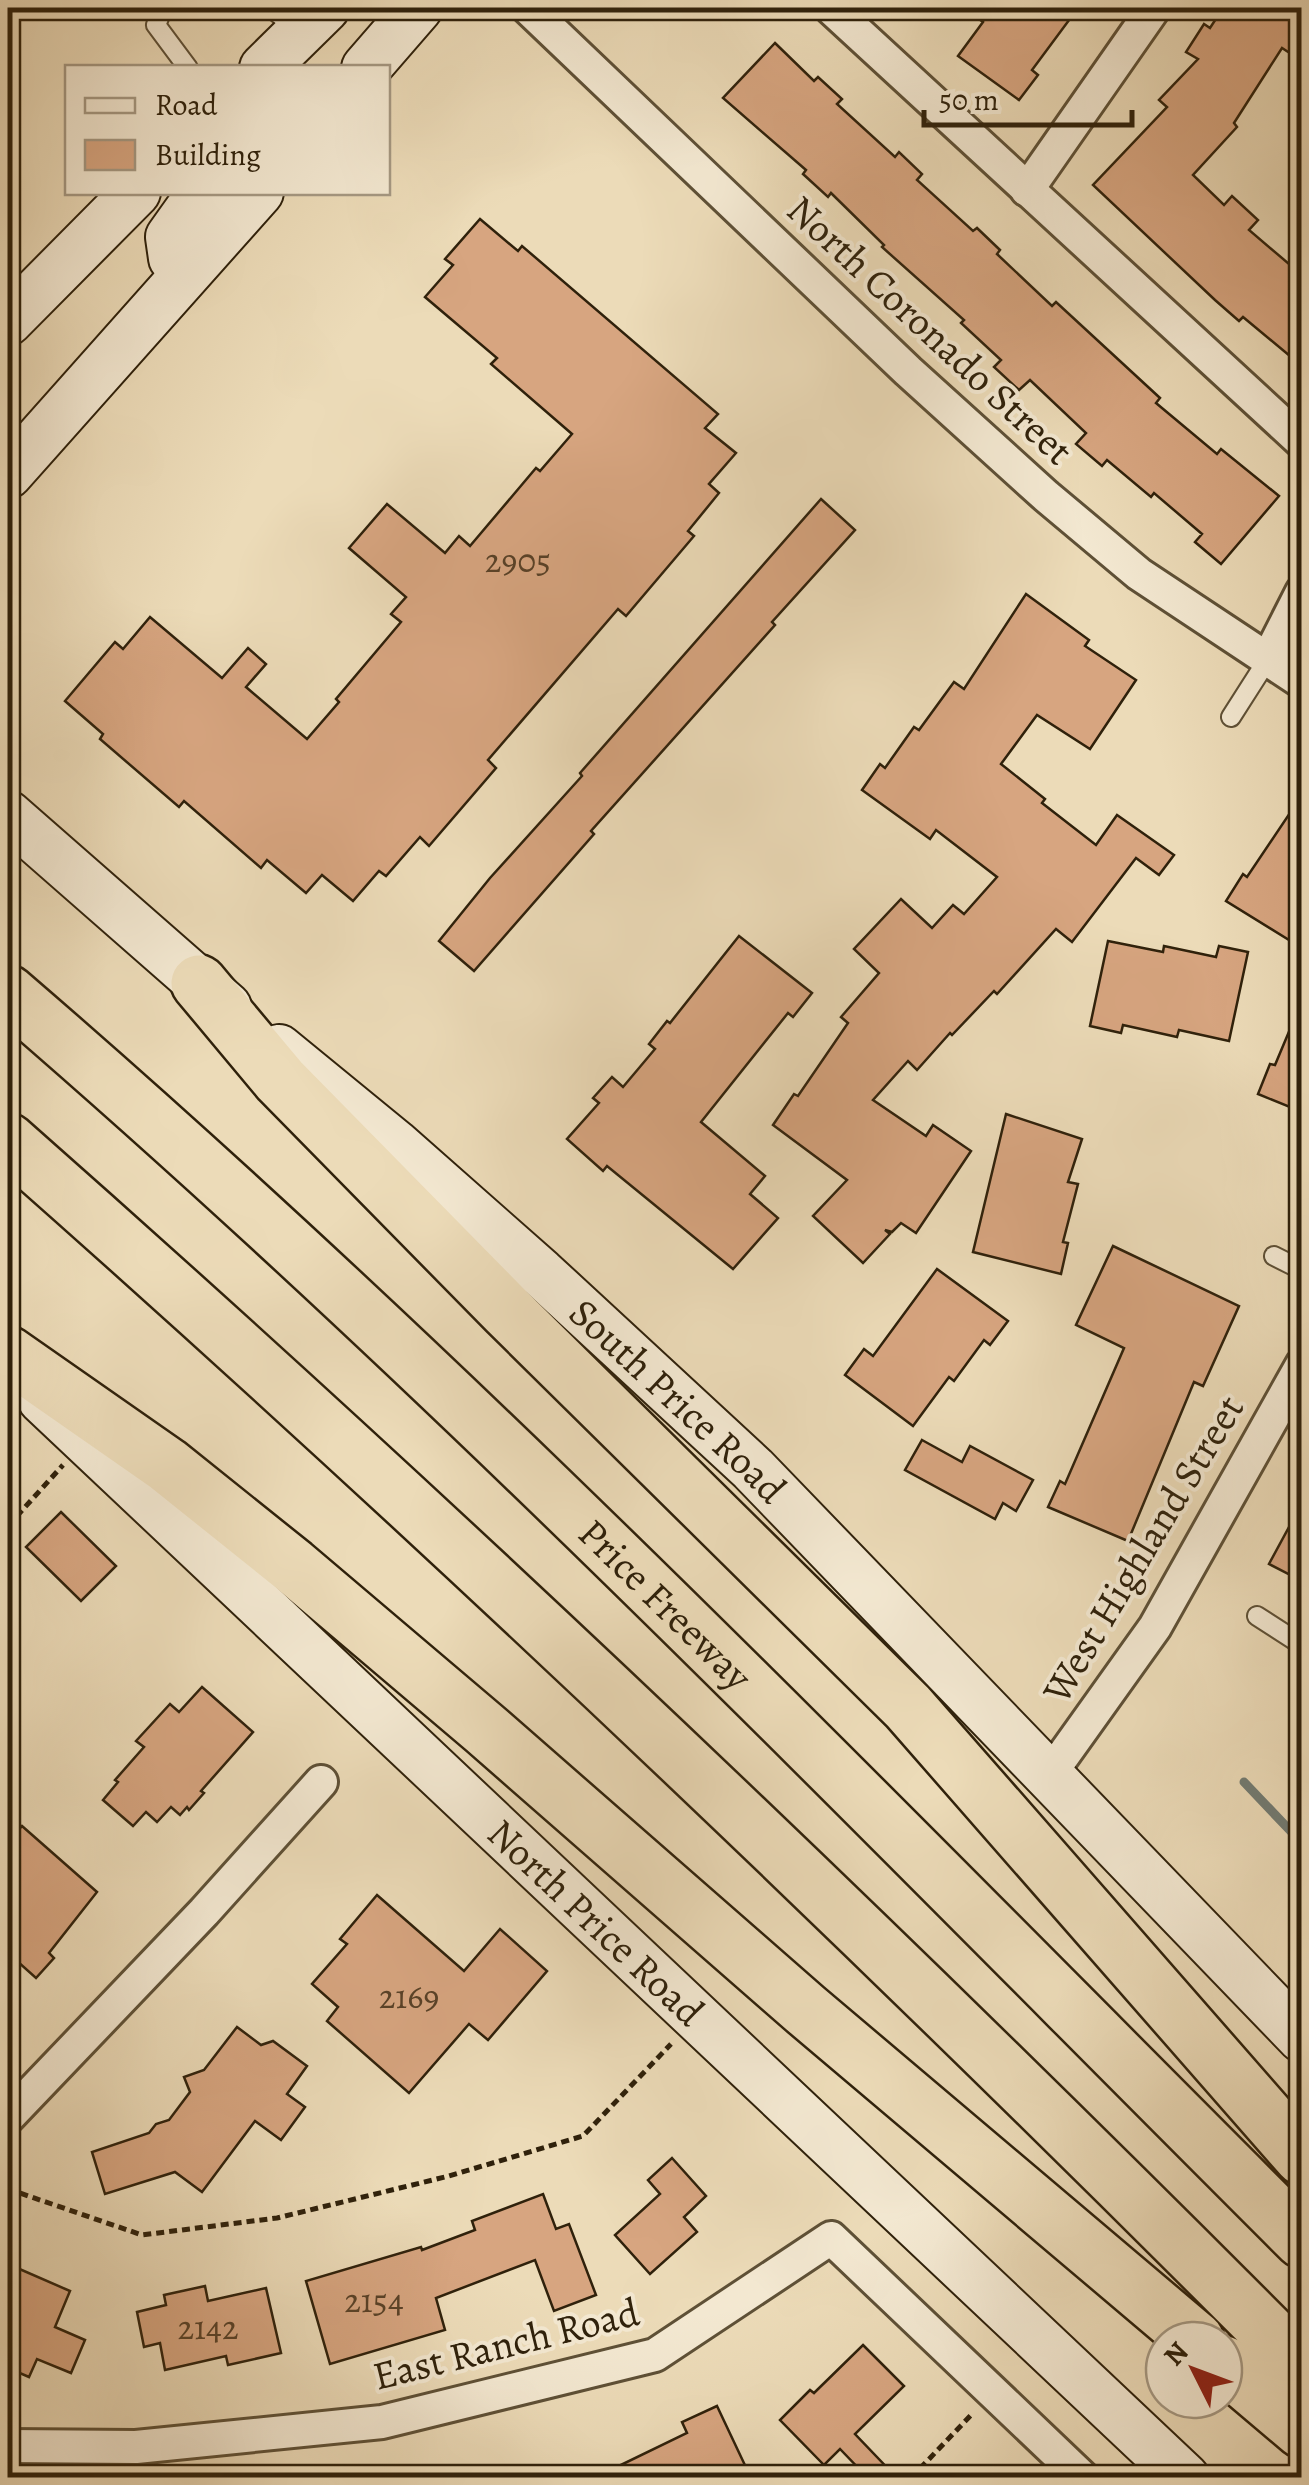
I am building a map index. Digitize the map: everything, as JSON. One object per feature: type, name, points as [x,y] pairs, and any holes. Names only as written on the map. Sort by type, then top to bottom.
[{"type":"highway","points":[[198,983],[280,1080],[480,1284],[908,1707],[1302,2157]]},
{"type":"highway","name":"Price Freeway","points":[[8,993],[299,1252],[634,1573],[1302,2240]]},
{"type":"highway","points":[[8,1141],[580,1662],[1078,2142],[1302,2366]]},
{"type":"highway","points":[[8,1354],[167,1465],[293,1566],[820,2022],[1172,2320]]},
{"type":"highway","points":[[1244,2381],[1302,2430]]},
{"type":"main road","points":[[369,65],[418,8]]},
{"type":"main road","points":[[266,65],[294,29]]},
{"type":"main road","points":[[8,321],[133,195]]},
{"type":"main road","points":[[188,270],[174,258],[170,237],[200,195]]},
{"type":"main road","points":[[8,474],[256,195]]},
{"type":"main road","name":"South Price Road","points":[[8,815],[198,983],[394,1144],[541,1273],[753,1469],[1302,2038]]},
{"type":"main road","name":"North Price Road","points":[[8,1365],[1185,2478]]},
{"type":"street","name":"North Coronado Street","points":[[528,8],[908,371],[1046,496],[1139,574],[1302,682]]},
{"type":"street","points":[[831,8],[1302,442]]},
{"type":"street","points":[[1027,190],[1154,8]]},
{"type":"street","points":[[1268,659],[1302,592]]},
{"type":"street","name":"West Highland Street","points":[[1050,1774],[1156,1627],[1302,1364]]},
{"type":"street","points":[[8,2118],[322,1782]]},
{"type":"street","name":"East Ranch Road","points":[[8,2446],[136,2447],[382,2422],[655,2355],[831,2238],[992,2392]]},
{"type":"street","points":[[992,2392],[1083,2478]]},
{"type":"lane","points":[[163,8],[156,25],[186,65]]},
{"type":"lane","points":[[1232,718],[1268,659]]},
{"type":"lane","points":[[1274,1256],[1302,1270]]},
{"type":"lane","points":[[1257,1616],[1302,1644]]},
{"type":"path","points":[[8,1526],[67,1461]]},
{"type":"path","points":[[8,2189],[142,2235],[277,2218],[449,2176],[583,2136],[676,2038]]},
{"type":"path","points":[[911,2478],[992,2392]]},
{"type":"building","points":[[964,8],[1078,8],[1032,70],[1038,75],[1019,100],[958,56],[983,22]]},
{"type":"building","points":[[1223,8],[1282,8],[1302,21],[1302,61],[1282,48],[1234,123],[1237,127],[1193,175],[1224,205],[1232,196],[1258,220],[1249,230],[1302,275],[1302,366],[1243,317],[1239,321],[1093,185],[1167,107],[1159,100],[1198,59],[1186,52],[1204,24],[1210,28]]},
{"type":"building","points":[[775,43],[814,81],[818,77],[842,99],[837,104],[895,157],[899,152],[922,174],[917,180],[973,231],[977,228],[1000,250],[997,254],[1052,306],[1056,302],[1160,398],[1156,403],[1217,454],[1221,449],[1279,496],[1221,564],[1195,542],[1202,534],[1154,493],[1151,497],[1107,460],[1102,466],[1076,444],[1086,433],[1030,380],[1019,390],[994,367],[1001,360],[961,323],[964,320],[882,247],[831,193],[828,197],[803,174],[806,170],[723,98]]},
{"type":"building","points":[[480,219],[518,251],[522,246],[718,414],[705,428],[736,453],[709,484],[719,493],[688,531],[694,536],[626,616],[618,609],[488,760],[496,768],[429,846],[420,837],[386,876],[379,871],[353,901],[322,875],[306,893],[267,860],[261,868],[184,801],[179,807],[100,739],[103,734],[65,701],[115,642],[123,649],[150,617],[222,678],[248,648],[266,664],[246,687],[307,739],[401,622],[391,614],[406,597],[349,548],[387,504],[445,553],[459,536],[470,546],[536,468],[540,471],[572,434],[491,364],[497,358],[425,297],[453,265],[445,259]]},
{"type":"building","points":[[821,499],[855,530],[474,971],[439,941],[582,776],[580,773]]},
{"type":"building","points":[[1026,594],[1089,640],[1085,646],[1136,680],[1090,749],[1037,715],[1001,764],[1045,799],[1042,803],[1096,845],[1117,815],[1174,855],[1159,875],[1136,858],[1072,942],[1056,929],[997,994],[994,991],[917,1070],[908,1061],[873,1100],[926,1136],[933,1125],[971,1151],[916,1233],[901,1223],[892,1232],[885,1230],[890,1234],[863,1263],[813,1216],[847,1180],[773,1125],[848,1023],[841,1017],[879,973],[854,949],[901,899],[932,928],[953,905],[964,914],[997,877],[936,830],[930,839],[862,790],[880,764],[885,768],[914,727],[919,730],[954,682],[964,689]]},
{"type":"building","points":[[1302,795],[1302,948],[1226,901],[1243,874],[1247,877]]},
{"type":"building","points":[[739,936],[812,993],[793,1017],[788,1013],[701,1122],[765,1176],[750,1194],[778,1218],[733,1269],[607,1166],[603,1171],[567,1139],[599,1103],[593,1098],[612,1077],[623,1087],[655,1049],[649,1044]]},
{"type":"building","points":[[1108,941],[1163,952],[1164,946],[1216,957],[1219,946],[1248,952],[1229,1041],[1179,1030],[1177,1037],[1123,1025],[1121,1033],[1090,1026]]},
{"type":"building","points":[[1302,1003],[1302,1112],[1258,1094]]},
{"type":"building","points":[[1006,1114],[1082,1139],[1068,1182],[1078,1184],[1063,1242],[1068,1243],[1061,1274],[973,1252]]},
{"type":"building","points":[[1113,1246],[1239,1306],[1203,1386],[1194,1382],[1128,1541],[1048,1507],[1060,1481],[1065,1484],[1124,1348],[1076,1325]]},
{"type":"building","points":[[937,1269],[1008,1321],[990,1345],[984,1340],[954,1381],[949,1377],[913,1426],[845,1375],[864,1349],[873,1356]]},
{"type":"building","points":[[922,1440],[962,1462],[970,1446],[1033,1480],[1016,1511],[1003,1503],[995,1519],[905,1470]]},
{"type":"building","points":[[1302,1503],[1302,1581],[1269,1564]]},
{"type":"building","points":[[61,1512],[116,1566],[81,1601],[26,1547]]},
{"type":"building","points":[[202,1687],[253,1732],[189,1810],[187,1807],[180,1815],[171,1807],[157,1822],[146,1812],[133,1826],[103,1800],[144,1747],[136,1741],[170,1704],[179,1712]]},
{"type":"building","points":[[22,1826],[97,1892],[49,1953],[54,1958],[36,1978],[8,1953],[8,1842]]},
{"type":"building","points":[[377,1895],[464,1971],[500,1929],[547,1971],[488,2040],[469,2024],[409,2093],[327,2021],[338,2007],[312,1984],[347,1944],[340,1939]]},
{"type":"building","points":[[237,2027],[261,2045],[273,2041],[307,2066],[287,2094],[305,2107],[281,2140],[255,2121],[202,2192],[175,2172],[105,2194],[92,2152],[149,2133],[156,2124],[169,2120],[190,2092],[184,2077],[204,2070]]},
{"type":"building","points":[[672,2158],[706,2196],[684,2217],[697,2232],[650,2274],[615,2235],[660,2194],[648,2180]]},
{"type":"building","points":[[543,2194],[556,2229],[569,2224],[596,2295],[554,2311],[535,2260],[436,2298],[445,2330],[330,2364],[306,2281],[421,2247],[422,2250],[475,2230],[472,2221]]},
{"type":"building","points":[[8,2264],[70,2291],[55,2327],[85,2340],[71,2373],[37,2359],[29,2377],[8,2368]]},
{"type":"building","points":[[205,2286],[208,2301],[266,2288],[281,2353],[228,2365],[226,2356],[165,2370],[160,2343],[144,2347],[137,2312],[166,2305],[164,2295]]},
{"type":"building","points":[[863,2345],[904,2386],[855,2434],[897,2478],[868,2478],[840,2449],[824,2465],[780,2420]]},
{"type":"building","points":[[717,2406],[751,2478],[594,2478],[687,2433],[682,2422]]},
{"type":"waterway","points":[[1244,1782],[1302,1843]]}]
